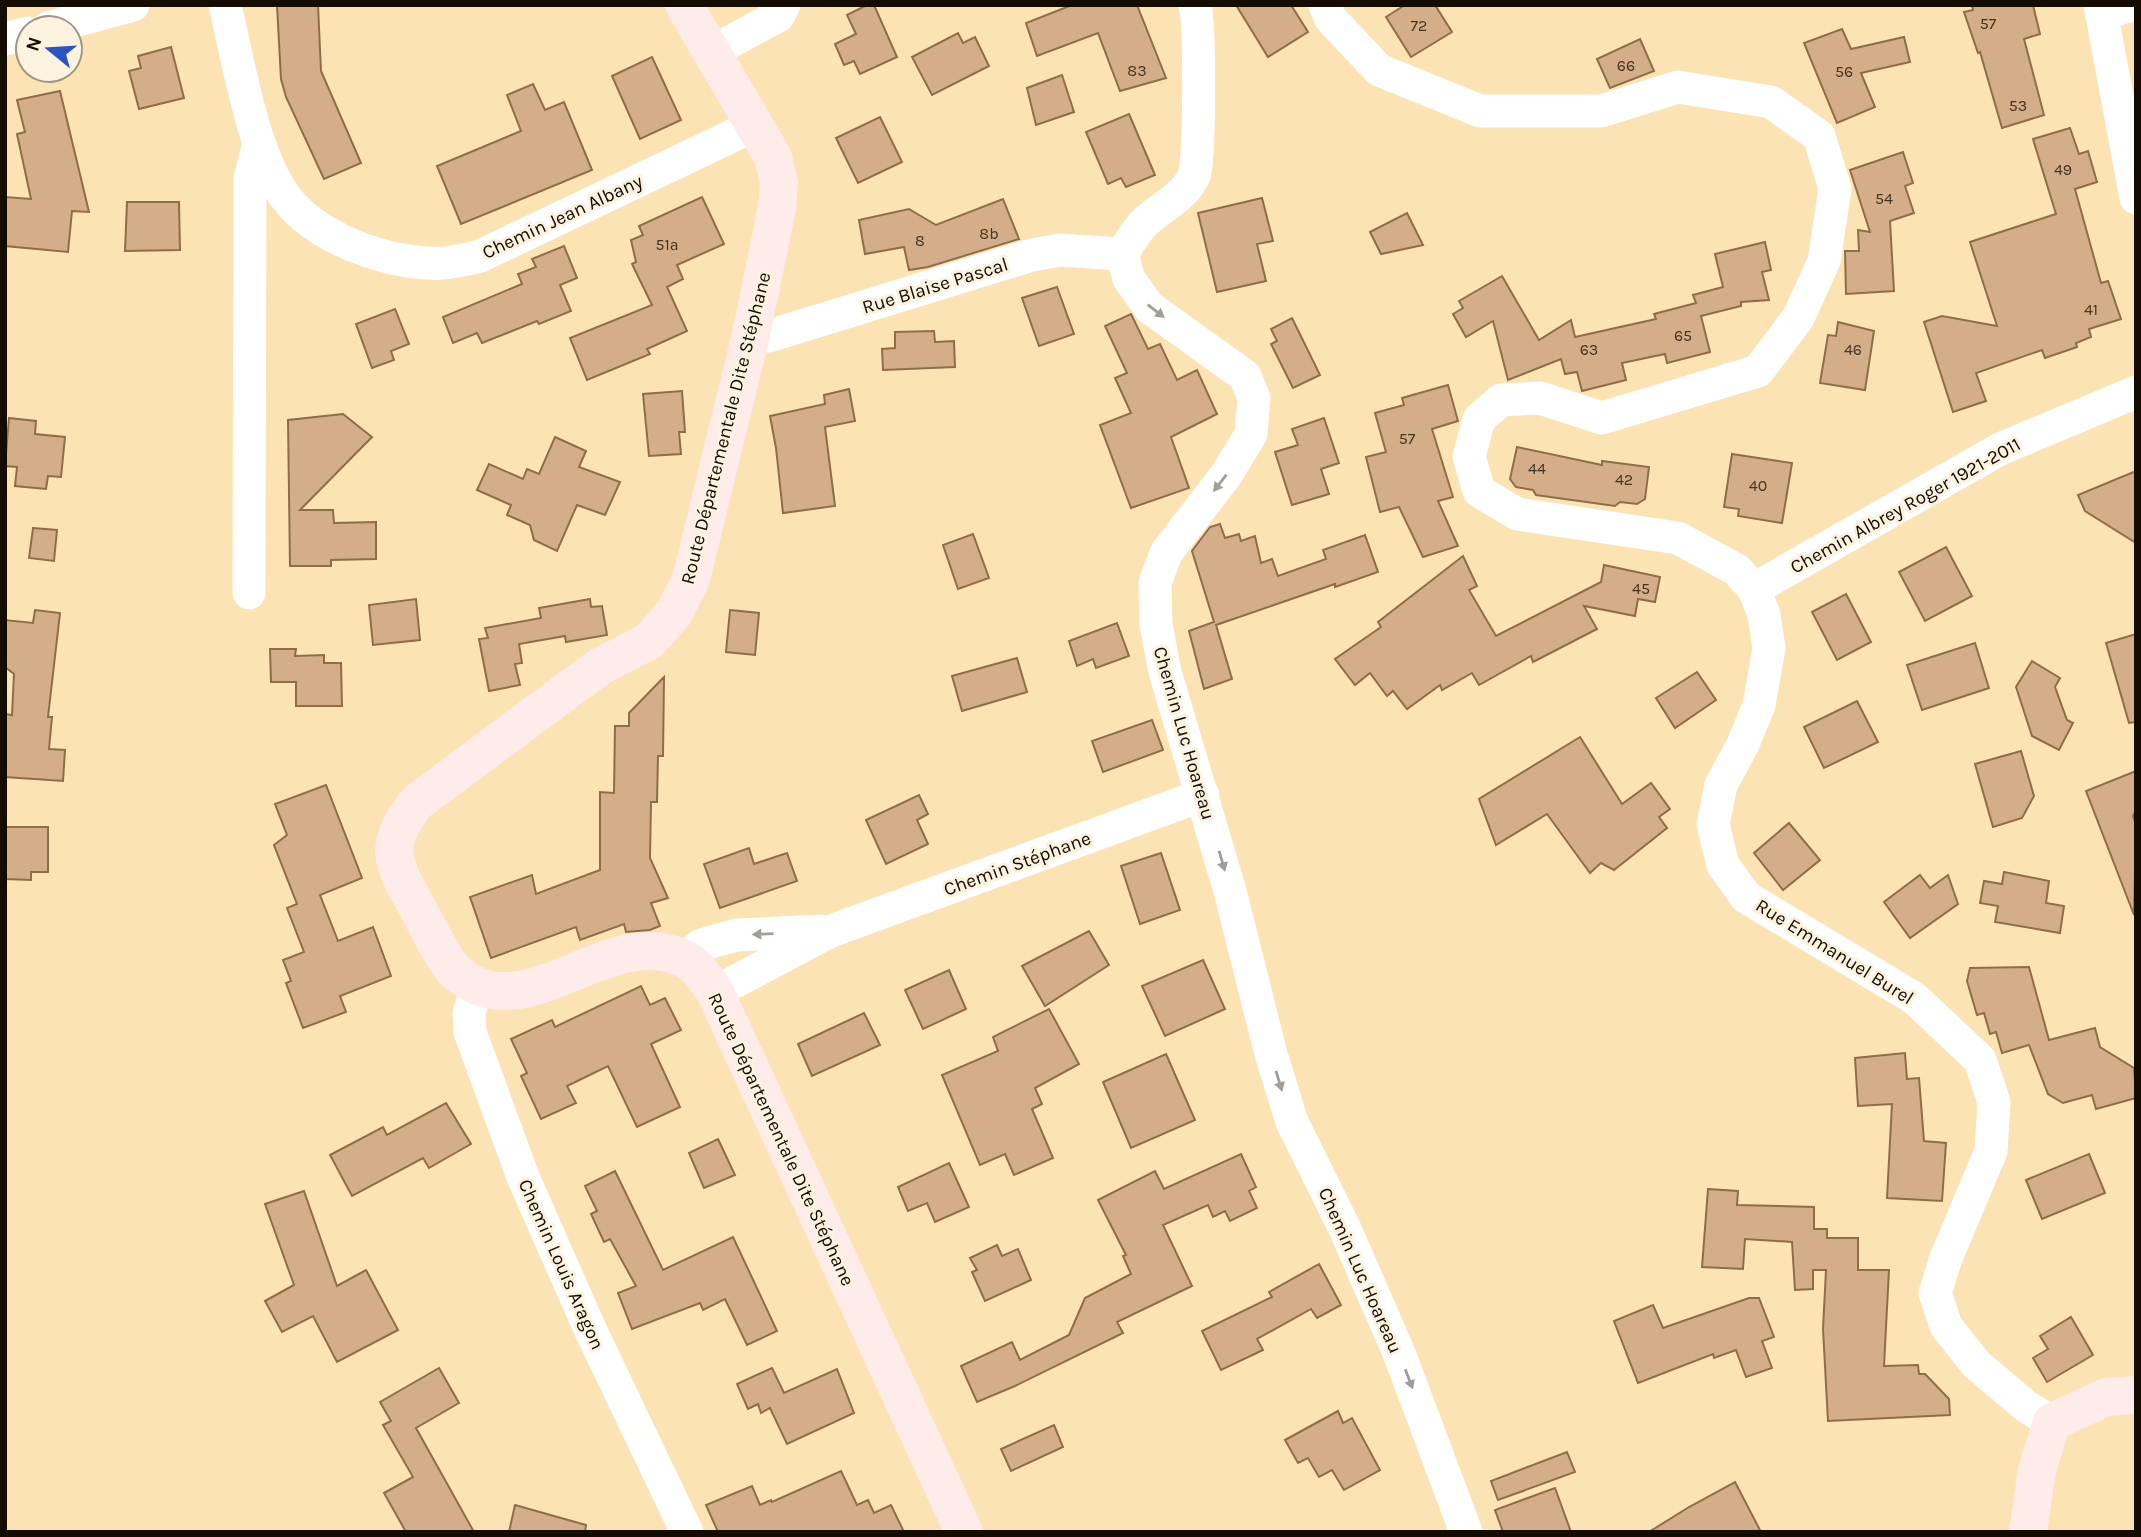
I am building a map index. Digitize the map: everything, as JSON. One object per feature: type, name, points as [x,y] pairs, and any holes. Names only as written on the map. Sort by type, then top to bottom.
[{"type":"main road","name":"Route Départementale Dite Stéphane","points":[[477,987],[453,970],[396,871],[394,844],[401,823],[417,802],[599,667],[649,641],[674,613],[691,579],[751,334],[777,208],[779,183],[773,156],[684,5]]},
{"type":"main road","points":[[477,987],[509,993],[527,989],[606,959],[644,951],[664,952],[684,958]]},
{"type":"main road","name":"Route Départementale Dite Stéphane","points":[[684,958],[702,973],[715,992],[964,1532]]},
{"type":"main road","points":[[2028,1532],[2037,1470],[2052,1422],[2106,1397],[2136,1395]]},
{"type":"street","points":[[84,18],[133,5]]},
{"type":"street","name":"Chemin Jean Albany","points":[[225,5],[259,142],[280,190],[307,220],[354,247],[407,261],[444,263],[481,257],[755,125]]},
{"type":"street","points":[[713,51],[778,16],[785,5]]},
{"type":"street","points":[[1122,254],[1143,224],[1180,196],[1195,174],[1198,40],[1195,5]]},
{"type":"street","name":"Rue Emmanuel Burel","points":[[1325,5],[1330,18],[1379,70],[1480,111],[1601,111],[1678,87],[1771,102],[1819,136],[1835,189],[1824,261],[1798,318],[1758,371],[1602,418],[1540,398],[1501,400],[1479,419],[1469,457],[1479,491],[1517,514],[1678,538],[1737,570],[1754,589],[1764,615],[1769,648],[1759,705],[1743,744],[1721,785],[1713,824],[1723,865],[1746,897],[1914,998],[1980,1059],[1994,1102],[1991,1151],[1946,1258],[1936,1293],[1946,1326],[1976,1364],[2027,1407],[2052,1422]]},
{"type":"street","points":[[2112,8],[2136,198]]},
{"type":"street","points":[[249,593],[250,179],[259,142]]},
{"type":"street","name":"Rue Blaise Pascal","points":[[751,334],[769,335],[1032,255],[1060,250],[1122,254]]},
{"type":"street","name":"Chemin Luc Hoareau","points":[[1122,254],[1129,279],[1149,307],[1245,376],[1254,398],[1251,434],[1226,475],[1166,553],[1155,583],[1156,624],[1165,672],[1203,795],[1270,1054],[1292,1122],[1345,1229],[1399,1353],[1466,1532]]},
{"type":"street","name":"Chemin Albrey Roger 1921-2011","points":[[1754,589],[2000,449],[2136,392]]},
{"type":"street","name":"Chemin Stéphane","points":[[715,992],[831,931],[1203,795]]},
{"type":"street","name":"Chemin Stéphane","points":[[684,958],[701,945],[736,935],[831,931]]},
{"type":"street","name":"Chemin Louis Aragon","points":[[477,987],[469,1013],[470,1032],[523,1178],[590,1329],[687,1532]]},
{"type":"building","points":[[277,5],[318,5],[321,71],[361,163],[324,179],[286,97],[281,79]]},
{"type":"building","points":[[867,5],[874,5],[897,57],[860,74],[854,61],[844,65],[835,44],[856,34],[847,15]]},
{"type":"building","points":[[1072,5],[1137,5],[1166,78],[1120,91],[1098,33],[1037,56],[1026,23]]},
{"type":"building","points":[[1236,5],[1291,5],[1308,32],[1268,57]]},
{"type":"building","points":[[1405,5],[1435,5],[1452,32],[1411,57],[1386,17]]},
{"type":"building","points":[[1972,5],[2033,5],[2040,34],[2024,39],[2044,115],[2002,128],[1980,52],[1978,53],[1964,12],[1973,10]]},
{"type":"building","points":[[1842,29],[1851,49],[1904,37],[1910,62],[1861,73],[1875,107],[1837,123],[1804,43]]},
{"type":"building","points":[[958,33],[963,43],[975,37],[989,66],[932,95],[912,57]]},
{"type":"building","points":[[1640,39],[1654,71],[1610,88],[1597,59]]},
{"type":"building","points":[[171,47],[184,98],[139,109],[129,71],[141,68],[138,56]]},
{"type":"building","points":[[652,57],[681,120],[640,139],[612,76]]},
{"type":"building","points":[[1062,75],[1074,112],[1036,125],[1027,88]]},
{"type":"building","points":[[533,84],[545,110],[564,102],[592,170],[461,224],[437,166],[521,131],[507,95]]},
{"type":"building","points":[[60,91],[89,212],[72,211],[68,252],[5,246],[5,197],[31,199],[17,134],[25,132],[17,100]]},
{"type":"building","points":[[1129,114],[1155,175],[1126,187],[1121,178],[1108,184],[1086,132]]},
{"type":"building","points":[[880,117],[902,162],[858,183],[836,138]]},
{"type":"building","points":[[2070,128],[2079,154],[2088,151],[2097,182],[2075,189],[2101,283],[2108,281],[2121,319],[2089,329],[2091,337],[2076,343],[2077,347],[2045,358],[2042,350],[1976,373],[1986,401],[1953,412],[1924,322],[1942,316],[1997,326],[1970,242],[2056,214],[2033,139]]},
{"type":"building","points":[[1903,152],[1913,183],[1905,186],[1914,213],[1890,221],[1894,291],[1846,294],[1845,251],[1859,251],[1858,230],[1870,232],[1850,170]]},
{"type":"building","points":[[702,197],[724,244],[677,265],[683,279],[667,287],[687,331],[647,349],[650,354],[587,380],[570,338],[652,305],[632,264],[636,262],[631,240],[643,235],[639,226]]},
{"type":"building","points":[[1262,198],[1273,241],[1257,244],[1266,281],[1217,292],[1198,213]]},
{"type":"building","points":[[1003,199],[1019,239],[928,267],[909,270],[904,247],[865,254],[859,220],[909,209],[936,225]]},
{"type":"building","points":[[127,202],[179,202],[180,250],[125,251]]},
{"type":"building","points":[[1407,213],[1423,245],[1381,254],[1370,232]]},
{"type":"building","points":[[1765,242],[1771,270],[1762,272],[1769,300],[1741,302],[1741,306],[1701,316],[1710,352],[1667,363],[1665,354],[1622,363],[1626,380],[1582,391],[1577,372],[1565,374],[1561,359],[1508,380],[1493,321],[1466,337],[1453,314],[1463,308],[1459,301],[1502,276],[1539,340],[1571,320],[1575,337],[1656,319],[1654,314],[1696,303],[1693,295],[1723,287],[1715,254]]},
{"type":"building","points":[[564,246],[577,278],[560,285],[571,311],[482,343],[477,333],[453,343],[443,317],[522,284],[518,274],[536,267],[532,259]]},
{"type":"building","points":[[1057,287],[1074,334],[1039,346],[1022,298]]},
{"type":"building","points":[[395,309],[409,344],[391,351],[394,360],[372,368],[356,324]]},
{"type":"building","points":[[1131,314],[1148,349],[1160,344],[1177,380],[1197,370],[1217,414],[1171,437],[1189,488],[1131,508],[1100,425],[1131,413],[1115,378],[1127,373],[1105,326]]},
{"type":"building","points":[[1292,318],[1320,375],[1293,388],[1271,344],[1277,341],[1271,329]]},
{"type":"building","points":[[1838,322],[1874,331],[1865,390],[1820,383],[1828,335],[1836,336]]},
{"type":"building","points":[[934,331],[935,342],[954,341],[955,367],[883,370],[882,349],[895,348],[895,332]]},
{"type":"building","points":[[1448,385],[1458,421],[1432,429],[1453,497],[1438,501],[1458,546],[1423,557],[1399,507],[1380,512],[1366,457],[1386,452],[1375,413],[1404,405],[1402,398]]},
{"type":"building","points":[[849,389],[855,421],[825,427],[835,506],[783,513],[770,416],[825,404],[824,395]]},
{"type":"building","points":[[682,391],[685,432],[679,432],[681,454],[649,456],[643,394]]},
{"type":"building","points":[[343,414],[372,437],[300,510],[333,510],[334,523],[376,522],[376,559],[331,560],[331,566],[290,566],[288,420]]},
{"type":"building","points":[[9,418],[36,421],[35,434],[65,437],[61,477],[48,476],[46,489],[15,486],[17,467],[5,466]]},
{"type":"building","points":[[1324,418],[1339,463],[1321,469],[1329,494],[1292,505],[1275,452],[1298,445],[1292,429]]},
{"type":"building","points":[[555,437],[586,451],[579,467],[620,482],[605,515],[577,505],[557,551],[534,540],[530,525],[507,515],[511,505],[477,490],[489,464],[523,479],[527,469],[539,474]]},
{"type":"building","points":[[1517,447],[1602,465],[1602,461],[1649,467],[1645,499],[1637,504],[1620,502],[1615,506],[1536,495],[1533,490],[1516,487],[1510,479]]},
{"type":"building","points":[[1732,454],[1792,463],[1782,523],[1738,516],[1739,509],[1724,507]]},
{"type":"building","points":[[2136,471],[2136,543],[2085,511],[2078,495]]},
{"type":"building","points":[[1220,524],[1225,538],[1239,534],[1241,541],[1255,536],[1261,563],[1272,559],[1278,576],[1326,559],[1323,550],[1365,535],[1378,572],[1216,625],[1232,679],[1204,689],[1189,631],[1214,622],[1192,551],[1210,527]]},
{"type":"building","points":[[33,528],[57,530],[54,561],[29,558]]},
{"type":"building","points":[[973,534],[989,578],[958,589],[943,545]]},
{"type":"building","points":[[1946,547],[1972,596],[1925,621],[1899,572]]},
{"type":"building","points":[[1463,556],[1477,586],[1469,590],[1496,636],[1601,582],[1604,565],[1660,577],[1655,602],[1638,599],[1635,616],[1584,606],[1597,629],[1533,662],[1531,656],[1479,685],[1472,673],[1442,690],[1440,685],[1407,709],[1393,691],[1387,696],[1370,673],[1355,685],[1335,659],[1381,627],[1378,622]]},
{"type":"building","points":[[1846,594],[1871,642],[1837,660],[1812,612]]},
{"type":"building","points":[[416,599],[420,640],[373,645],[369,605]]},
{"type":"building","points":[[590,599],[591,607],[602,606],[607,635],[566,642],[565,636],[519,644],[522,663],[515,664],[520,685],[489,691],[479,639],[488,638],[485,628],[541,618],[539,608]]},
{"type":"building","points":[[35,610],[60,613],[48,717],[52,717],[49,749],[65,750],[63,781],[5,777],[5,714],[12,715],[14,674],[5,667],[5,620],[33,623]]},
{"type":"building","points":[[730,610],[759,613],[755,655],[726,652]]},
{"type":"building","points":[[1117,623],[1129,656],[1096,668],[1093,659],[1077,666],[1069,641]]},
{"type":"building","points":[[2136,634],[2136,722],[2129,723],[2106,643]]},
{"type":"building","points":[[1975,643],[1989,688],[1922,710],[1907,665]]},
{"type":"building","points":[[270,649],[296,649],[295,656],[324,655],[324,663],[341,663],[342,706],[296,706],[296,682],[271,682]]},
{"type":"building","points":[[1017,658],[1027,692],[962,711],[952,676]]},
{"type":"building","points":[[2032,661],[2060,678],[2055,687],[2067,720],[2073,723],[2059,750],[2032,736],[2016,687]]},
{"type":"building","points":[[1697,672],[1716,700],[1675,728],[1656,698]]},
{"type":"building","points":[[664,677],[663,756],[658,756],[657,802],[651,802],[650,858],[668,898],[651,903],[660,926],[650,930],[626,932],[624,924],[580,940],[576,927],[491,958],[470,897],[532,875],[536,894],[600,870],[600,792],[614,793],[615,726],[629,726],[629,713]]},
{"type":"building","points":[[1857,701],[1878,742],[1824,768],[1804,727]]},
{"type":"building","points":[[1152,720],[1163,750],[1103,772],[1092,741]]},
{"type":"building","points":[[1580,737],[1622,804],[1651,783],[1670,809],[1659,817],[1667,828],[1614,870],[1601,863],[1590,873],[1547,814],[1496,845],[1479,799]]},
{"type":"building","points":[[2021,751],[2034,796],[2022,818],[1993,827],[1975,764]]},
{"type":"building","points":[[2136,771],[2136,810],[2133,816],[2136,824],[2134,915],[2086,791]]},
{"type":"building","points":[[326,785],[362,878],[320,895],[338,941],[373,927],[391,976],[340,996],[346,1012],[303,1028],[286,983],[291,981],[283,960],[304,952],[287,908],[297,904],[274,845],[287,835],[275,804]]},
{"type":"building","points":[[919,795],[928,814],[917,820],[928,844],[886,864],[866,820]]},
{"type":"building","points":[[1789,823],[1820,860],[1783,890],[1754,853]]},
{"type":"building","points":[[5,827],[48,827],[48,872],[31,872],[31,880],[5,879]]},
{"type":"building","points":[[749,848],[754,864],[787,853],[797,881],[720,908],[704,864]]},
{"type":"building","points":[[1161,853],[1180,910],[1140,924],[1121,866]]},
{"type":"building","points":[[2004,872],[2049,881],[2046,903],[2064,906],[2060,933],[1995,922],[1998,906],[1980,903],[1984,881],[2002,884]]},
{"type":"building","points":[[1920,875],[1930,888],[1948,875],[1958,904],[1910,938],[1884,902]]},
{"type":"building","points":[[1089,931],[1109,965],[1045,1006],[1022,966]]},
{"type":"building","points":[[1203,960],[1225,1009],[1165,1036],[1142,986]]},
{"type":"building","points":[[2029,967],[2049,1040],[2095,1028],[2100,1047],[2134,1068],[2136,1098],[2096,1109],[2092,1095],[2063,1103],[2048,1094],[2029,1045],[2002,1053],[1996,1032],[1990,1034],[1984,1013],[1977,1015],[1967,981],[1970,968]]},
{"type":"building","points":[[949,970],[966,1009],[923,1029],[905,990]]},
{"type":"building","points":[[641,986],[650,1005],[665,998],[681,1030],[651,1044],[680,1107],[637,1127],[608,1066],[567,1086],[576,1103],[541,1119],[521,1076],[527,1073],[511,1039],[552,1020],[555,1027]]},
{"type":"building","points":[[1049,1009],[1079,1064],[1035,1088],[1042,1104],[1032,1109],[1053,1158],[1014,1175],[1005,1154],[980,1165],[942,1075],[998,1051],[993,1037]]},
{"type":"building","points":[[864,1013],[880,1045],[812,1076],[798,1044]]},
{"type":"building","points":[[1905,1053],[1907,1079],[1919,1078],[1924,1141],[1946,1143],[1942,1201],[1887,1198],[1892,1104],[1858,1106],[1855,1058]]},
{"type":"building","points":[[1166,1054],[1195,1120],[1131,1148],[1103,1082]]},
{"type":"building","points":[[446,1103],[471,1144],[429,1168],[423,1158],[352,1196],[330,1155],[383,1127],[387,1135]]},
{"type":"building","points":[[718,1139],[735,1175],[704,1188],[689,1153]]},
{"type":"building","points":[[1241,1154],[1256,1187],[1249,1191],[1257,1208],[1230,1221],[1225,1211],[1213,1217],[1208,1205],[1163,1225],[1192,1286],[1117,1322],[1123,1333],[977,1402],[961,1366],[1012,1342],[1020,1360],[1069,1335],[1085,1298],[1131,1274],[1123,1256],[1126,1255],[1098,1200],[1155,1171],[1164,1189]]},
{"type":"building","points":[[2089,1154],[2105,1193],[2042,1219],[2026,1180]]},
{"type":"building","points":[[949,1163],[969,1207],[935,1222],[927,1203],[908,1211],[898,1187]]},
{"type":"building","points":[[615,1171],[663,1270],[733,1237],[777,1331],[747,1345],[725,1299],[703,1310],[700,1303],[632,1329],[618,1293],[636,1286],[610,1239],[604,1242],[591,1214],[597,1211],[585,1186]]},
{"type":"building","points":[[1708,1189],[1738,1191],[1737,1205],[1814,1207],[1814,1229],[1827,1229],[1827,1238],[1858,1238],[1858,1270],[1889,1270],[1884,1366],[1918,1365],[1919,1374],[1925,1374],[1949,1399],[1950,1415],[1828,1421],[1823,1329],[1826,1270],[1813,1270],[1813,1289],[1795,1290],[1792,1242],[1745,1239],[1743,1269],[1702,1267]]},
{"type":"building","points":[[304,1191],[337,1286],[366,1270],[398,1330],[337,1362],[313,1316],[282,1332],[265,1301],[294,1285],[265,1204]]},
{"type":"building","points":[[997,1245],[1002,1256],[1018,1249],[1031,1280],[985,1301],[972,1272],[977,1270],[970,1258]]},
{"type":"building","points":[[1319,1264],[1341,1305],[1317,1318],[1311,1309],[1257,1339],[1263,1350],[1221,1370],[1202,1331],[1272,1297],[1269,1292]]},
{"type":"building","points":[[1749,1298],[1759,1298],[1774,1337],[1762,1341],[1772,1368],[1746,1377],[1736,1350],[1714,1358],[1713,1354],[1638,1383],[1614,1321],[1653,1305],[1663,1328]]},
{"type":"building","points":[[2071,1317],[2093,1355],[2047,1382],[2033,1358],[2048,1349],[2040,1336]]},
{"type":"building","points":[[439,1368],[459,1403],[416,1428],[474,1532],[406,1532],[384,1493],[413,1477],[383,1425],[391,1421],[380,1402]]},
{"type":"building","points":[[772,1368],[784,1393],[837,1369],[854,1413],[787,1444],[770,1408],[761,1413],[758,1404],[748,1409],[737,1384]]},
{"type":"building","points":[[1338,1411],[1343,1423],[1352,1418],[1380,1470],[1344,1490],[1332,1470],[1319,1477],[1308,1458],[1298,1463],[1285,1440]]},
{"type":"building","points":[[1054,1425],[1063,1447],[1011,1471],[1001,1449]]},
{"type":"building","points":[[1567,1452],[1575,1472],[1498,1500],[1491,1481]]},
{"type":"building","points":[[841,1471],[857,1505],[868,1500],[874,1513],[891,1505],[904,1532],[718,1532],[706,1505],[752,1486],[760,1505],[771,1500],[772,1502]]},
{"type":"building","points":[[1735,1482],[1761,1532],[1649,1532],[1689,1507]]},
{"type":"building","points":[[1555,1488],[1571,1532],[1503,1532],[1495,1510]]},
{"type":"building","points":[[515,1505],[586,1525],[585,1532],[509,1532]]}]
